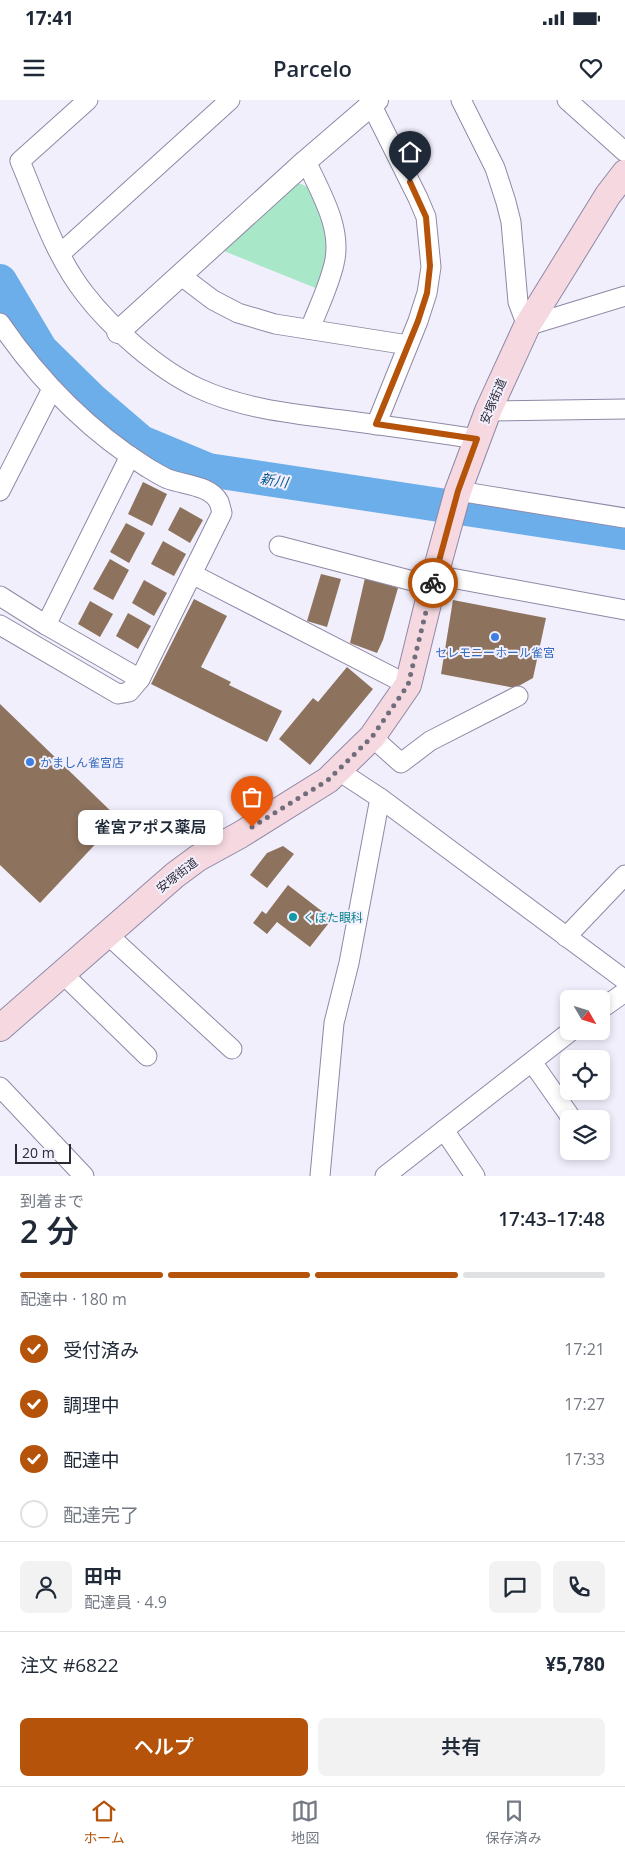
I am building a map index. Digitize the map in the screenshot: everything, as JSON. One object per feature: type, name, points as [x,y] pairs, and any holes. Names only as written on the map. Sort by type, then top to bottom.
[{"type":"main road","name":"安塚街道","points":[[0,1028],[174,875],[198,858],[240,835],[310,792],[340,771],[372,737],[408,685],[433,580],[456,502],[488,411],[527,326],[603,203],[625,174]]},
{"type":"street","points":[[88,100],[20,162],[60,254],[84,294],[118,332],[197,388],[233,401],[290,413],[477,439]]},
{"type":"street","points":[[60,254],[230,100]]},
{"type":"street","points":[[461,100],[495,168],[506,202],[511,222],[518,302],[527,326],[625,296]]},
{"type":"street","points":[[568,100],[625,152]]},
{"type":"street","points":[[118,332],[372,101],[426,217],[430,266],[427,293],[376,424]]},
{"type":"street","points":[[306,162],[329,209],[335,236],[335,262],[310,329]]},
{"type":"street","points":[[180,275],[213,300],[238,313],[275,324],[408,345]]},
{"type":"street","points":[[0,323],[20,353],[52,389],[99,433],[130,456],[169,479],[206,490],[218,501],[222,513],[140,679],[129,692],[118,694],[0,625]]},
{"type":"street","points":[[0,491],[52,389]]},
{"type":"street","points":[[488,411],[625,409]]},
{"type":"street","points":[[46,625],[130,456]]},
{"type":"street","points":[[456,502],[625,518]]},
{"type":"street","points":[[279,546],[433,580],[625,610]]},
{"type":"street","points":[[192,574],[408,685]]},
{"type":"street","points":[[0,596],[140,679]]},
{"type":"street","points":[[372,737],[401,762],[430,741],[518,696]]},
{"type":"street","points":[[340,771],[380,798],[625,980]]},
{"type":"street","points":[[320,1176],[334,1023],[349,963],[380,798]]},
{"type":"street","points":[[566,936],[625,875]]},
{"type":"street","points":[[107,934],[232,1049]]},
{"type":"street","points":[[62,972],[146,1056]]},
{"type":"street","points":[[610,1003],[625,992]]},
{"type":"street","points":[[385,1176],[560,1040]]},
{"type":"street","points":[[532,1062],[566,1110]]},
{"type":"street","points":[[0,1086],[84,1176]]},
{"type":"street","points":[[444,1130],[475,1176]]},
{"type":"green space","points":[[296,182],[310,188],[325,236],[325,266],[318,289],[224,251]]},
{"type":"building","points":[[143,482],[167,494],[152,526],[128,514]]},
{"type":"building","points":[[180,507],[203,520],[190,543],[168,530]]},
{"type":"building","points":[[126,523],[145,533],[129,563],[110,552]]},
{"type":"building","points":[[163,541],[186,554],[174,576],[151,564]]},
{"type":"building","points":[[110,559],[129,570],[113,600],[93,589]]},
{"type":"building","points":[[321,574],[341,579],[327,627],[307,621]]},
{"type":"building","points":[[365,578],[398,588],[383,640],[377,653],[350,643]]},
{"type":"building","points":[[144,580],[167,593],[154,616],[132,603]]},
{"type":"building","points":[[194,599],[227,616],[201,667],[231,682],[229,685],[282,711],[267,742],[151,684]]},
{"type":"building","name":"セレモニーホール雀宮","points":[[453,600],[546,618],[533,678],[515,688],[441,674]]},
{"type":"building","points":[[90,601],[113,614],[100,637],[78,624]]},
{"type":"building","points":[[128,613],[151,626],[138,649],[116,636]]},
{"type":"building","points":[[347,667],[373,689],[310,765],[279,739],[313,698],[318,702]]},
{"type":"building","name":"かましん雀宮店","points":[[0,704],[119,819],[40,903],[0,865]]},
{"type":"building","points":[[283,846],[294,854],[267,888],[250,875],[267,853]]},
{"type":"building","name":"くぼた眼科","points":[[288,885],[332,919],[310,947],[277,922],[267,934],[253,923],[262,911],[266,914]]},
{"type":"waterway","name":"新川","points":[[0,281],[41,350],[92,400],[141,442],[208,470],[625,533]]},
{"type":"way so far","points":[[252,827],[328,780],[340,771],[372,737],[408,685],[433,583]]},
{"type":"place","name":"セレモニーホール雀宮","points":[[495,637]]},
{"type":"place","name":"かましん雀宮店","points":[[30,762]]},
{"type":"place","name":"雀宮アポス薬局","points":[[252,827]]},
{"type":"place","name":"くぼた眼科","points":[[293,917]]},
{"type":"route","points":[[410,182],[426,217],[430,266],[427,293],[418,321],[376,424],[477,439],[458,491],[453,516],[433,583]]}]
